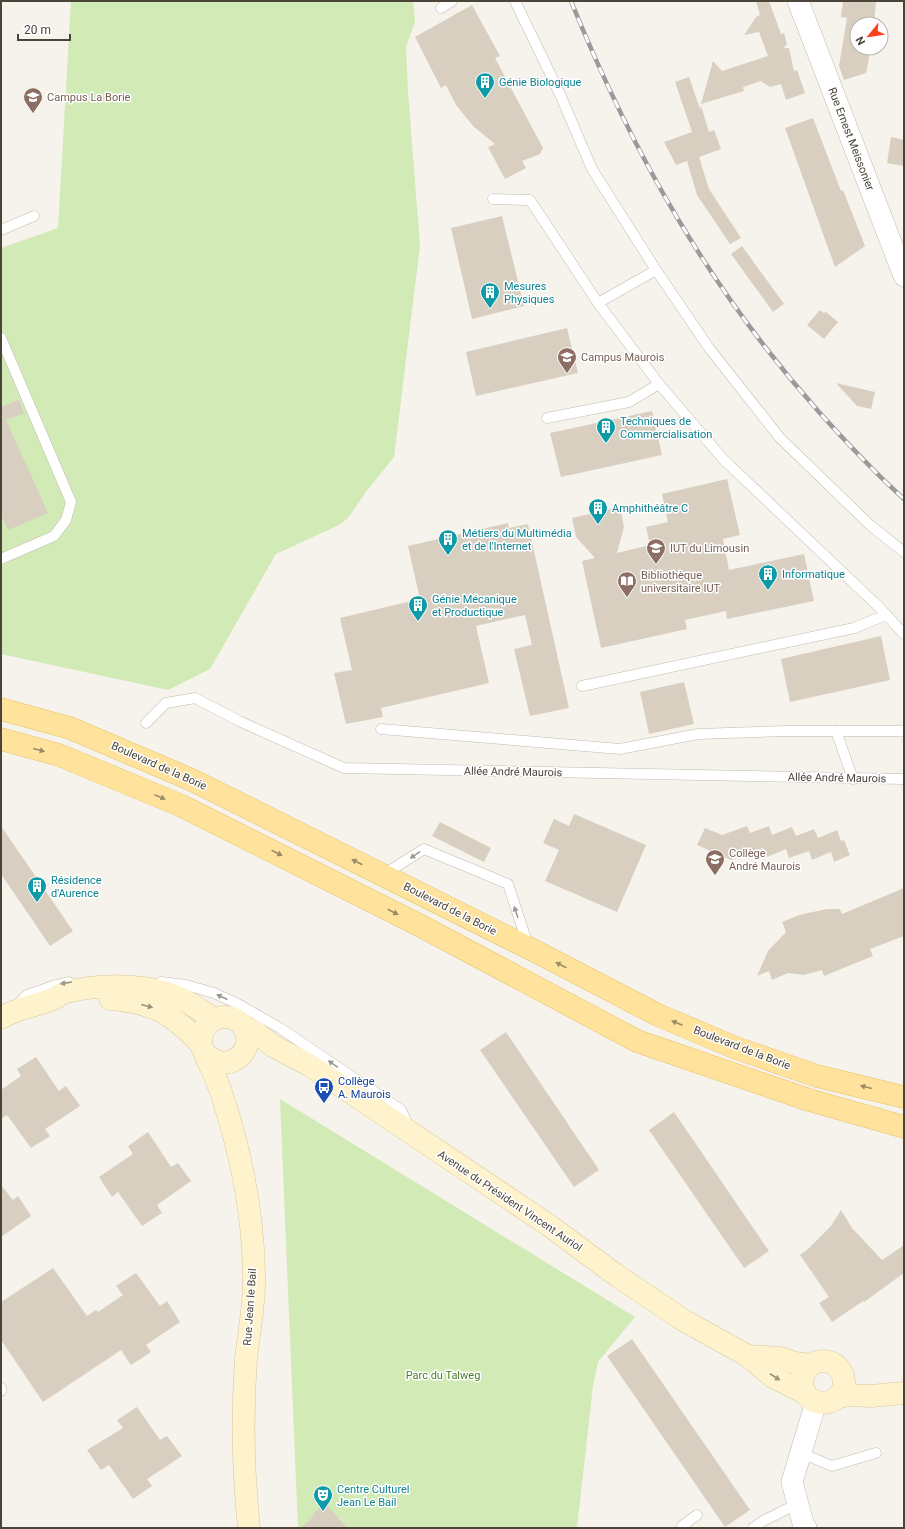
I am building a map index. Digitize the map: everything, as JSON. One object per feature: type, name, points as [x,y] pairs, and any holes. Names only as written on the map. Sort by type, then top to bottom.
[{"type":"main road","name":"Boulevard de la Borie","points":[[1,709],[70,728],[192,780],[529,948],[658,1015],[736,1048],[817,1076],[904,1097]]},
{"type":"main road","points":[[1,739],[59,755],[182,806],[421,926],[637,1041],[810,1100],[904,1127]]},
{"type":"street","name":"Rue Ernest Meissonier","points":[[798,1],[904,276]]},
{"type":"street","points":[[3,1016],[34,1004],[54,999],[64,992],[84,989],[131,987],[163,992],[174,996],[214,1018]]},
{"type":"street","points":[[54,999],[66,1002],[97,999],[115,1000],[154,1007],[172,1016],[216,1062],[224,1063],[273,1046]]},
{"type":"street","points":[[203,1050],[201,1036],[203,1029],[214,1018],[223,1016],[232,1018],[243,1026],[247,1039],[220,1090]]},
{"type":"street","name":"Avenue du Président Vincent Auriol","points":[[243,1026],[255,1032],[273,1046],[309,1065],[550,1226],[683,1320],[748,1356],[773,1377],[810,1398]]},
{"type":"street","name":"Rue Jean le Bail","points":[[203,1050],[220,1090],[233,1130],[251,1220],[254,1282],[246,1360],[243,1436],[245,1492],[249,1528]]},
{"type":"street","name":"Avenue du Président Vincent Auriol","points":[[748,1356],[780,1358],[796,1363],[810,1365]]},
{"type":"street","points":[[806,1528],[797,1504],[792,1482],[801,1453],[810,1398],[802,1381],[803,1375],[810,1365],[823,1361],[838,1367],[842,1374],[843,1386],[838,1397]]},
{"type":"street","points":[[842,1374],[871,1383],[904,1390]]},
{"type":"street","points":[[810,1398],[824,1403],[838,1397],[850,1395],[871,1396],[904,1393]]},
{"type":"lane","points":[[441,8],[452,1]]},
{"type":"lane","points":[[515,1],[559,92],[592,169],[656,270],[710,348],[780,438],[870,525],[904,552]]},
{"type":"lane","points":[[493,199],[530,200],[598,303],[659,384],[724,460],[904,634]]},
{"type":"lane","points":[[1,230],[34,216]]},
{"type":"lane","points":[[598,303],[656,270]]},
{"type":"lane","points":[[1,338],[5,356],[70,502],[66,520],[54,536],[1,559]]},
{"type":"lane","points":[[547,418],[629,402],[659,384]]},
{"type":"lane","points":[[582,686],[854,628],[886,615]]},
{"type":"lane","name":"Allée André Maurois","points":[[146,723],[166,703],[196,698],[239,721],[344,768],[904,779]]},
{"type":"lane","points":[[381,729],[620,749],[698,734],[786,731],[904,731]]},
{"type":"lane","points":[[836,731],[853,779]]},
{"type":"lane","points":[[383,875],[424,849],[508,884],[529,948]]},
{"type":"lane","points":[[3,1016],[27,995],[56,984],[87,980],[130,978],[186,985],[214,993],[238,1004],[280,1028],[401,1110],[412,1134]]},
{"type":"lane","points":[[801,1453],[832,1466],[876,1453]]},
{"type":"lane","points":[[753,1528],[763,1521],[797,1504]]},
{"type":"lane","points":[[681,1528],[697,1515]]},
{"type":"green space","points":[[71,1],[413,1],[415,22],[406,47],[420,246],[394,457],[366,492],[348,518],[339,525],[276,554],[210,669],[168,690],[1,654],[1,248],[58,228]]},
{"type":"green space","name":"Parc du Talweg","points":[[280,1099],[635,1317],[598,1362],[593,1386],[577,1528],[298,1528]]},
{"type":"building","points":[[756,1],[769,1],[781,34],[784,33],[787,44],[784,48],[789,48],[794,71],[797,70],[805,93],[786,100],[781,84],[770,87],[761,81],[743,87],[744,91],[701,104],[713,61],[722,71],[768,56],[759,32],[744,35],[756,17],[760,15]]},
{"type":"building","points":[[843,1],[876,1],[875,16],[849,16],[849,56],[869,56],[866,73],[844,80],[839,66],[847,18],[841,17]]},
{"type":"building","name":"Génie Biologique","points":[[472,5],[500,56],[495,58],[543,148],[540,154],[522,161],[526,168],[505,179],[488,147],[495,144],[474,127],[456,105],[446,85],[441,88],[415,37]]},
{"type":"building","points":[[689,77],[700,109],[701,106],[709,132],[714,130],[721,149],[699,157],[709,189],[741,238],[730,244],[697,195],[687,161],[676,165],[664,142],[692,132],[675,82]]},
{"type":"building","points":[[813,118],[841,191],[843,190],[865,246],[835,267],[785,128]]},
{"type":"building","points":[[891,137],[904,140],[904,166],[887,163]]},
{"type":"building","points":[[502,216],[524,306],[472,319],[451,228]]},
{"type":"building","points":[[742,246],[784,304],[773,312],[731,254]]},
{"type":"building","points":[[820,310],[824,313],[826,312],[838,322],[824,339],[807,325]]},
{"type":"building","points":[[567,328],[578,373],[476,396],[466,352]]},
{"type":"building","points":[[836,383],[875,392],[871,409],[857,406]]},
{"type":"building","points":[[19,400],[24,413],[6,420],[48,513],[8,530],[1,515],[1,407]]},
{"type":"building","name":"Techniques de Commercialisation","points":[[652,411],[662,455],[561,477],[550,433]]},
{"type":"building","name":"IUT du Limousin","points":[[727,479],[740,535],[723,539],[729,570],[804,554],[814,601],[727,619],[726,611],[685,620],[687,629],[601,648],[582,561],[595,558],[576,537],[572,518],[620,507],[624,527],[617,553],[650,545],[646,527],[668,522],[662,494]]},
{"type":"building","name":"Génie Mécanique et Productique","points":[[508,523],[509,528],[528,524],[569,708],[530,716],[514,649],[532,645],[525,615],[476,626],[489,683],[381,708],[383,717],[346,724],[334,673],[352,670],[340,618],[420,599],[408,546]]},
{"type":"building","points":[[881,636],[890,680],[790,702],[781,659]]},
{"type":"building","points":[[684,682],[694,724],[649,734],[640,692]]},
{"type":"building","points":[[574,814],[646,845],[617,912],[545,881],[559,850],[543,843],[554,819],[569,826]]},
{"type":"building","points":[[440,822],[491,848],[484,862],[432,836]]},
{"type":"building","name":"Résidence d'Aurence","points":[[1,826],[73,931],[50,946],[1,874]]},
{"type":"building","points":[[747,826],[750,833],[769,826],[772,835],[792,827],[796,836],[814,829],[818,838],[837,830],[841,841],[844,840],[850,855],[834,862],[831,852],[812,860],[809,851],[789,858],[786,849],[767,857],[763,848],[731,860],[697,845],[705,828],[722,835]]},
{"type":"building","points":[[904,888],[904,936],[870,949],[873,956],[824,976],[822,970],[804,975],[788,973],[772,980],[769,971],[757,976],[768,951],[786,932],[782,922],[799,915],[827,909],[840,909],[842,914]]},
{"type":"building","points":[[506,1032],[599,1170],[574,1187],[480,1050]]},
{"type":"building","points":[[36,1057],[59,1091],[66,1086],[80,1106],[45,1129],[50,1136],[31,1148],[7,1115],[1,1119],[1,1090],[21,1076],[17,1069]]},
{"type":"building","points":[[674,1112],[769,1251],[744,1268],[649,1130]]},
{"type":"building","points":[[148,1132],[171,1167],[178,1163],[191,1181],[157,1205],[162,1213],[142,1226],[118,1192],[112,1197],[99,1177],[133,1154],[128,1146]]},
{"type":"building","points":[[1,1185],[13,1200],[18,1196],[31,1216],[1,1237]]},
{"type":"building","points":[[841,1210],[852,1228],[882,1260],[904,1245],[904,1273],[864,1302],[863,1301],[832,1322],[819,1303],[829,1297],[800,1255],[831,1226]]},
{"type":"building","points":[[53,1268],[87,1316],[96,1310],[98,1312],[123,1295],[116,1286],[136,1273],[160,1306],[167,1301],[180,1322],[146,1345],[151,1352],[131,1365],[121,1350],[43,1402],[1,1340],[1,1302]]},
{"type":"building","points":[[632,1339],[750,1510],[725,1527],[607,1356]]},
{"type":"building","points":[[137,1407],[160,1440],[167,1436],[182,1456],[147,1479],[152,1486],[133,1499],[109,1465],[101,1470],[87,1450],[123,1428],[117,1420]]},
{"type":"building","name":"Centre Culturel Jean Le Bail","points":[[324,1502],[347,1528],[301,1528],[313,1517],[312,1516]]},
{"type":"railway","points":[[571,1],[620,112],[677,217],[709,268],[779,365],[860,457],[904,499]]},
{"type":"place","name":"Génie Biologique","points":[[485,99]]},
{"type":"place","name":"Campus La Borie","points":[[33,114]]},
{"type":"place","name":"Mesures Physiques","points":[[490,309]]},
{"type":"place","name":"Campus Maurois","points":[[567,374]]},
{"type":"place","name":"Techniques de Commercialisation","points":[[606,444]]},
{"type":"place","name":"Amphithéâtre C","points":[[598,525]]},
{"type":"place","name":"Métiers du Multimédia et de l'Internet","points":[[448,556]]},
{"type":"place","name":"IUT du Limousin","points":[[656,565]]},
{"type":"place","name":"Informatique","points":[[768,591]]},
{"type":"place","name":"Bibliothèque universitaire IUT","points":[[627,598]]},
{"type":"place","name":"Génie Mécanique et Productique","points":[[418,622]]},
{"type":"place","name":"Collège André Maurois","points":[[715,876]]},
{"type":"place","name":"Résidence d'Aurence","points":[[37,903]]},
{"type":"place","name":"Collège A. Maurois","points":[[324,1104]]},
{"type":"place","name":"Centre Culturel Jean Le Bail","points":[[323,1512]]}]
